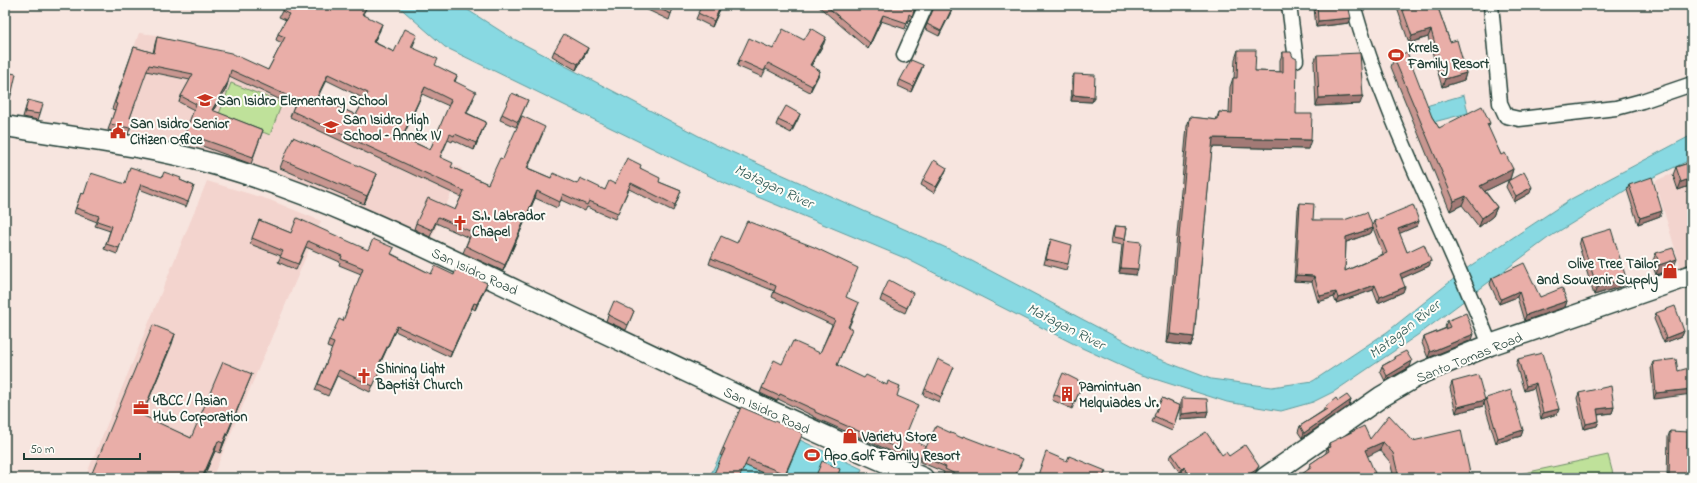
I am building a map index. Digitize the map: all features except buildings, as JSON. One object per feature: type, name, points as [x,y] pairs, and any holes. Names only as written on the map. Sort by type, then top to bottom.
[{"type":"street","points":[[904,55],[926,5]]},
{"type":"street","points":[[1288,5],[1296,60]]},
{"type":"street","points":[[1353,5],[1372,69],[1385,103],[1472,298],[1490,345]]},
{"type":"street","points":[[1491,5],[1500,103],[1506,116],[1519,119],[1616,108],[1692,84]]},
{"type":"street","name":"San Isidro Road","points":[[5,126],[158,152],[211,164],[307,196],[430,250],[808,429],[923,478]]},
{"type":"street","name":"Santo Tomas Road","points":[[1266,478],[1381,397],[1424,372],[1490,345],[1692,275]]},
{"type":"shaded area","points":[[139,33],[157,35],[284,77],[462,169],[429,244],[131,139],[133,122],[111,115]]},
{"type":"shaded area","points":[[1692,165],[1692,277],[1684,279],[1655,181]]},
{"type":"shaded area","points":[[207,181],[270,200],[321,221],[212,478],[85,478]]},
{"type":"green space","points":[[231,83],[282,103],[270,135],[219,114]]},
{"type":"green space","points":[[1608,455],[1614,478],[1501,478]]},
{"type":"water","name":"Matagan River","points":[[397,5],[460,5],[510,37],[716,145],[951,250],[1156,358],[1211,379],[1272,387],[1313,381],[1387,332],[1470,266],[1571,199],[1692,135],[1692,159],[1626,190],[1548,238],[1422,332],[1335,391],[1313,402],[1281,411],[1227,402],[1139,374],[1082,348],[907,259],[724,183],[445,47]]},
{"type":"water","points":[[1464,95],[1468,113],[1430,123],[1426,106]]},
{"type":"water","name":"Apo Golf Family Resort","points":[[800,440],[862,469],[858,478],[784,478]]},
{"type":"water","points":[[720,455],[775,478],[709,478]]},
{"type":"place","name":"Krrels Family Resort","points":[[1396,55]]},
{"type":"place","name":"San Isidro Elementary School","points":[[205,100]]},
{"type":"place","name":"San Isidro High School – Annex IV","points":[[331,127]]},
{"type":"place","name":"San Isidro Senior Citizen Office","points":[[118,131]]},
{"type":"place","name":"S.I. Labrador Chapel","points":[[460,223]]},
{"type":"place","name":"Olive Tree Tailor and Souvenir Supply","points":[[1670,271]]},
{"type":"place","name":"Shining Light Baptist Church","points":[[364,376]]},
{"type":"place","name":"Pamintuan Melquiades Jr.","points":[[1067,394]]},
{"type":"place","name":"4BCC / Asian Hub Corporation","points":[[141,408]]},
{"type":"place","name":"Variety Store","points":[[850,436]]},
{"type":"place","name":"Apo Golf Family Resort","points":[[812,455]]}]
